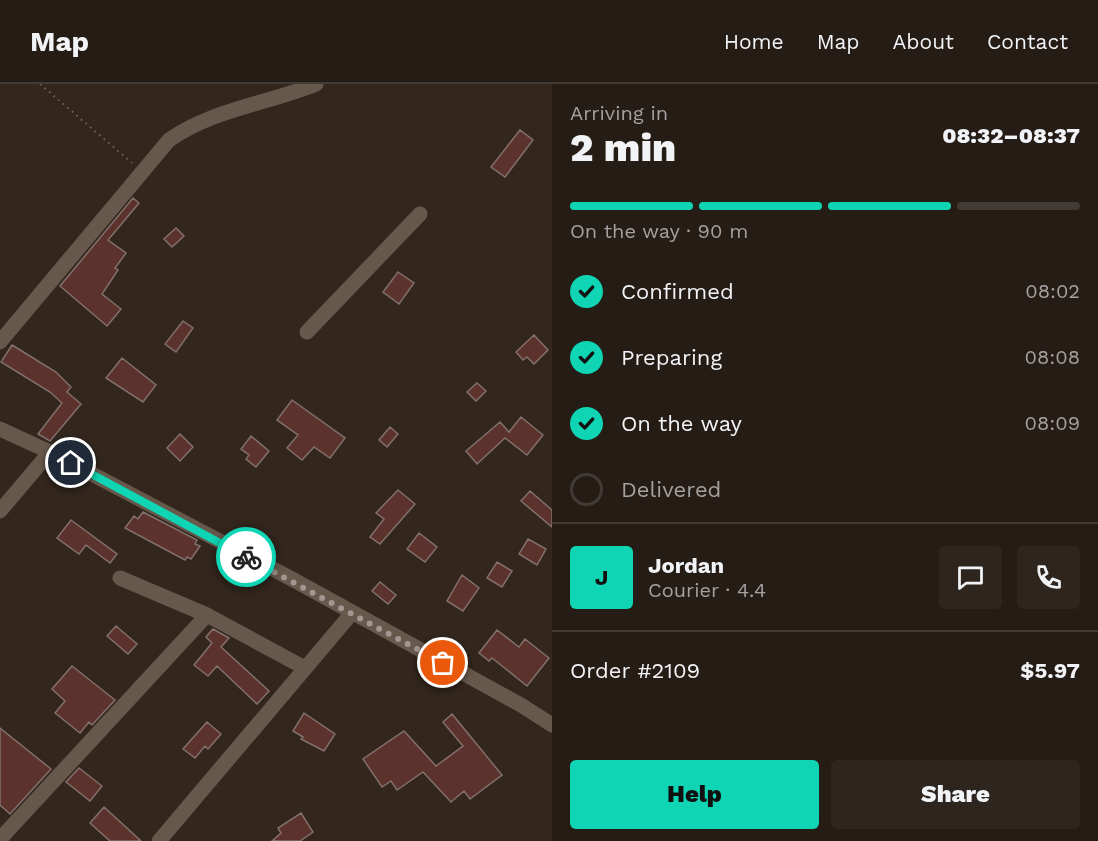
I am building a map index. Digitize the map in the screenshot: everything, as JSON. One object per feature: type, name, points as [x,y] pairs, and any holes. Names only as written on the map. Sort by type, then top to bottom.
[{"type":"street","points":[[0,342],[169,140],[188,127],[208,118],[293,94],[316,84]]},
{"type":"street","points":[[307,332],[420,214]]},
{"type":"street","points":[[0,429],[50,452],[352,613],[520,705],[552,725]]},
{"type":"street","points":[[0,511],[50,452]]},
{"type":"street","points":[[120,578],[207,615],[305,668]]},
{"type":"street","points":[[159,841],[352,613]]},
{"type":"street","points":[[0,839],[207,615]]},
{"type":"path","points":[[40,84],[141,171]]},
{"type":"building","points":[[520,130],[533,140],[505,177],[491,167]]},
{"type":"building","points":[[133,198],[139,203],[108,240],[126,253],[115,268],[118,270],[102,294],[121,309],[107,326],[60,286]]},
{"type":"building","points":[[176,228],[184,236],[172,247],[164,239]]},
{"type":"building","points":[[398,272],[414,283],[399,304],[383,292]]},
{"type":"building","points":[[183,321],[193,328],[176,352],[165,344]]},
{"type":"building","points":[[534,335],[548,350],[534,364],[527,357],[523,360],[516,352]]},
{"type":"building","points":[[12,345],[56,372],[71,387],[67,392],[81,404],[50,441],[38,434],[62,403],[50,392],[1,362]]},
{"type":"building","points":[[122,358],[156,385],[143,402],[106,378]]},
{"type":"building","points":[[477,383],[486,391],[476,401],[467,392]]},
{"type":"building","points":[[292,400],[345,438],[330,458],[314,447],[302,460],[287,448],[298,435],[277,420]]},
{"type":"building","points":[[521,417],[543,435],[527,455],[505,438],[477,464],[466,451],[500,422],[509,432]]},
{"type":"building","points":[[390,427],[398,434],[387,447],[379,440]]},
{"type":"building","points":[[180,434],[193,447],[180,461],[167,448]]},
{"type":"building","points":[[251,436],[269,451],[256,467],[246,459],[249,455],[241,449]]},
{"type":"building","points":[[398,490],[415,504],[380,544],[370,537],[384,519],[376,513]]},
{"type":"building","points":[[530,491],[552,510],[552,527],[521,501]]},
{"type":"building","points":[[143,512],[197,540],[195,544],[200,546],[191,559],[187,557],[185,560],[125,528],[134,516],[138,519]]},
{"type":"building","points":[[71,520],[117,554],[110,563],[86,545],[79,554],[57,538]]},
{"type":"building","points":[[419,533],[437,547],[425,562],[407,549]]},
{"type":"building","points":[[528,539],[546,549],[537,565],[519,554]]},
{"type":"building","points":[[497,562],[512,571],[502,587],[487,578]]},
{"type":"building","points":[[462,575],[479,588],[463,611],[447,601]]},
{"type":"building","points":[[380,582],[396,595],[388,604],[372,591]]},
{"type":"building","points":[[116,626],[137,644],[128,654],[107,636]]},
{"type":"building","points":[[213,629],[229,638],[221,647],[269,691],[257,704],[217,666],[208,676],[194,665],[212,643],[206,637]]},
{"type":"building","points":[[497,630],[519,647],[525,639],[549,658],[527,686],[492,658],[489,661],[479,653]]},
{"type":"building","points":[[72,666],[115,700],[92,725],[89,722],[80,733],[55,713],[65,701],[52,689]]},
{"type":"building","points":[[304,713],[335,734],[324,751],[301,739],[303,737],[293,731]]},
{"type":"building","points":[[452,714],[502,775],[470,799],[464,791],[451,802],[423,772],[397,790],[391,781],[382,787],[363,759],[404,731],[436,766],[463,746],[443,722]]},
{"type":"building","points":[[207,722],[221,734],[208,749],[205,746],[195,758],[183,749]]},
{"type":"building","points":[[0,728],[51,769],[10,814],[0,805]]},
{"type":"building","points":[[79,768],[102,786],[90,801],[66,782]]},
{"type":"building","points":[[104,807],[141,841],[110,841],[90,823]]},
{"type":"building","points":[[301,813],[313,832],[300,841],[272,841],[281,833],[278,828]]},
{"type":"way so far","points":[[246,557],[292,579],[443,663]]},
{"type":"route","points":[[71,463],[246,557]]}]
